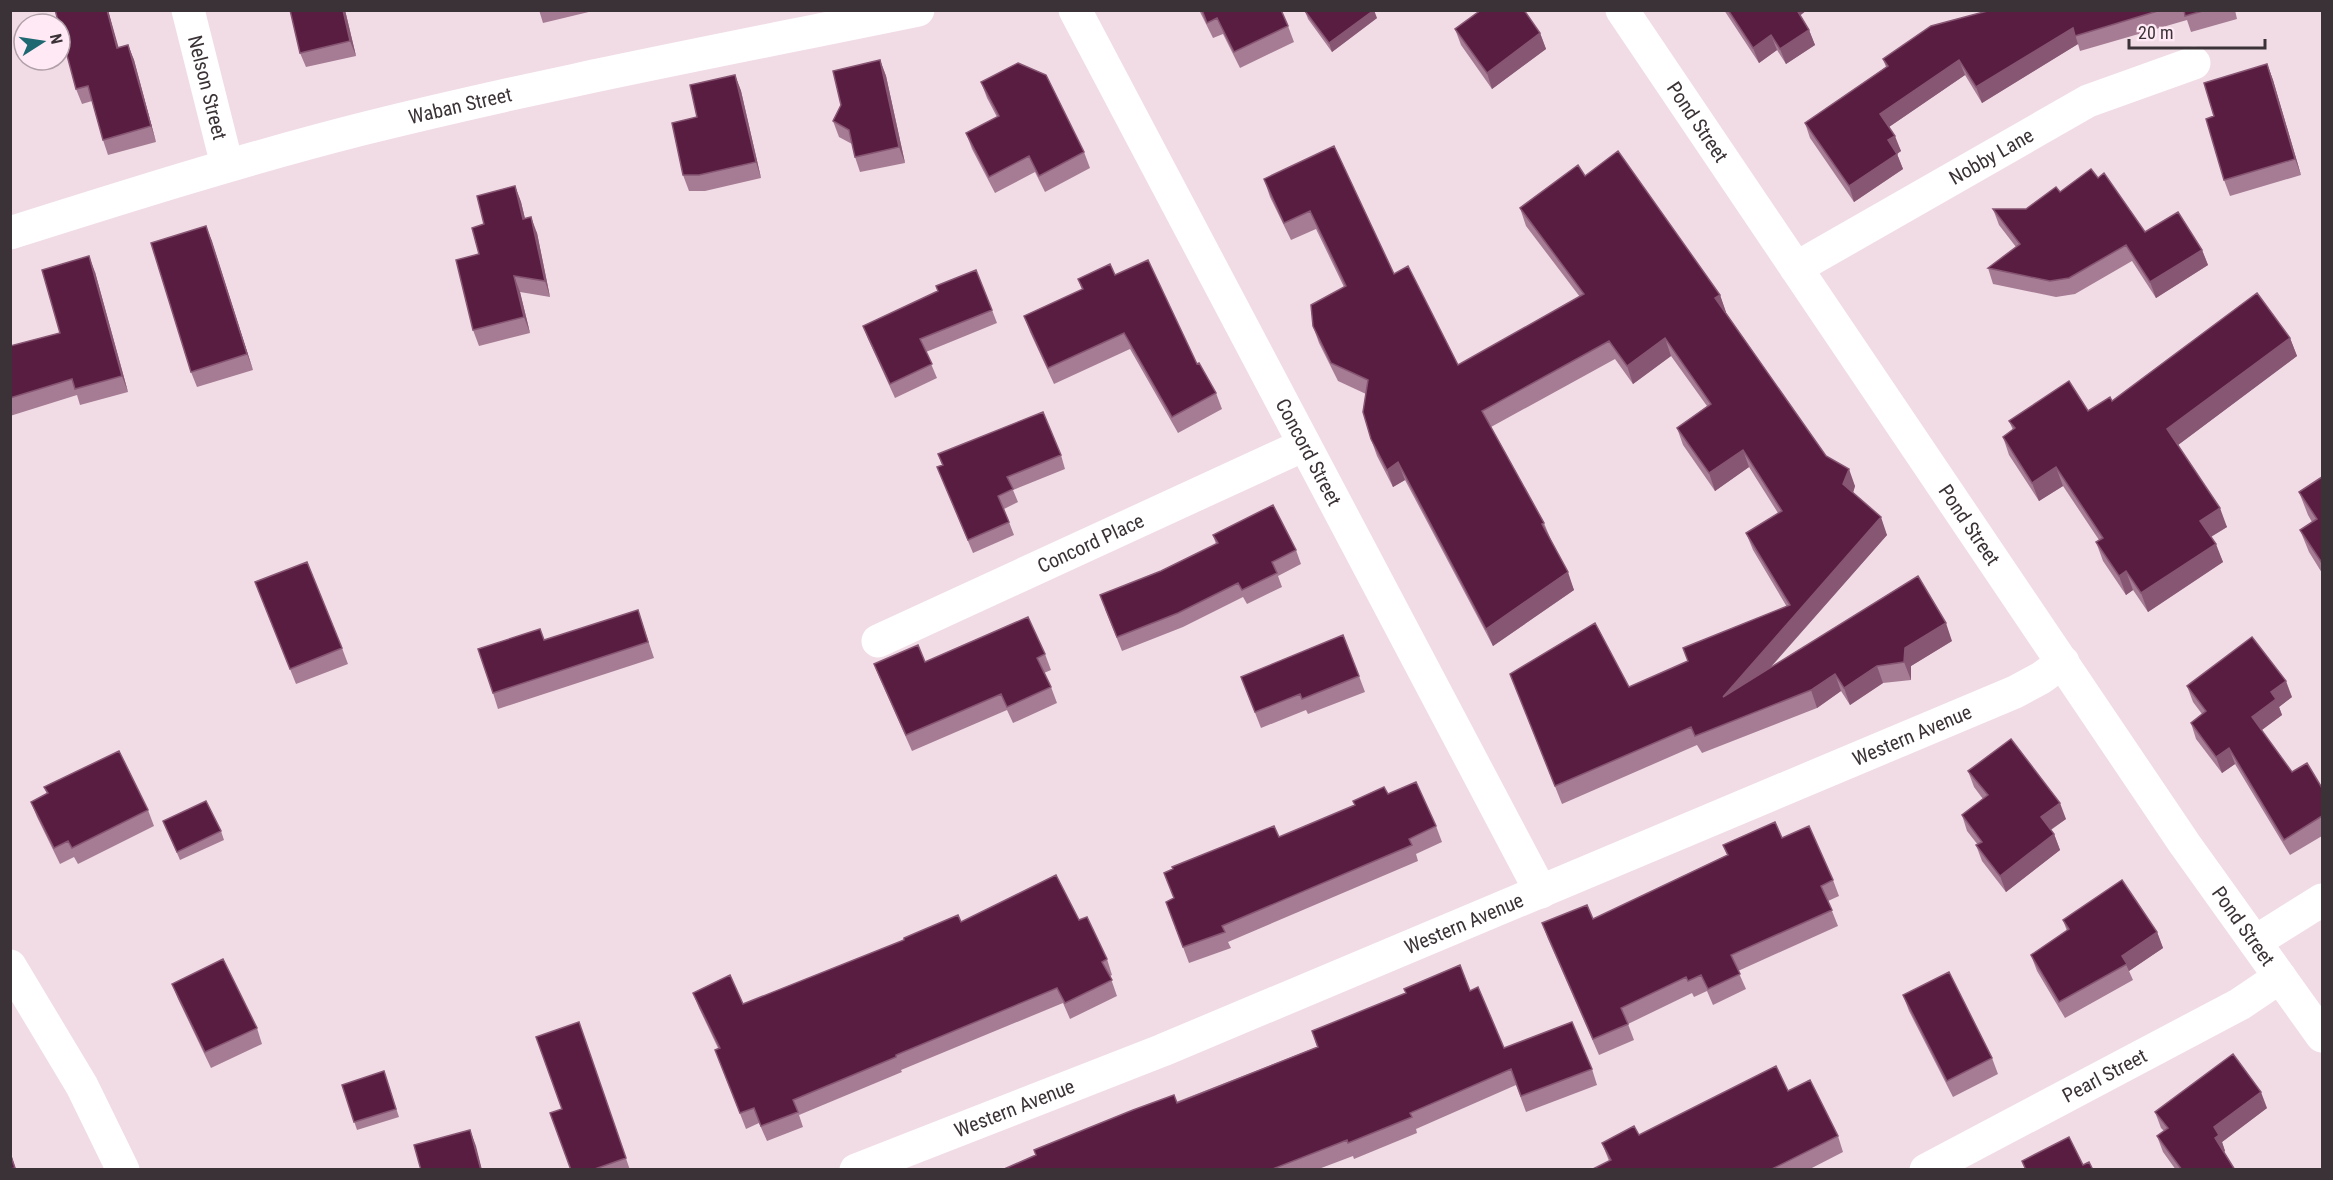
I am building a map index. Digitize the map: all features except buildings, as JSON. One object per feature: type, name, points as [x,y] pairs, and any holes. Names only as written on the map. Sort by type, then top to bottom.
[{"type":"street","name":"Nelson Street","points":[[188,10],[227,165]]},
{"type":"street","name":"Waban Street","points":[[10,233],[227,165],[374,127],[606,73],[918,10]]},
{"type":"street","name":"Concord Street","points":[[1075,10],[1541,892]]},
{"type":"street","name":"Pond Street","points":[[1622,10],[2184,843],[2322,1036]]},
{"type":"street","name":"Nobby Lane","points":[[1796,268],[2088,101],[2194,63]]},
{"type":"street","name":"Concord Place","points":[[878,641],[1304,445]]},
{"type":"street","name":"Western Avenue","points":[[856,1170],[1163,1050],[1541,892],[2015,692],[2041,678],[2063,662]]},
{"type":"street","points":[[2255,942],[2322,900]]},
{"type":"street","points":[[10,966],[81,1086],[123,1170]]},
{"type":"street","name":"Pearl Street","points":[[1926,1170],[2240,1004],[2280,977]]}]
